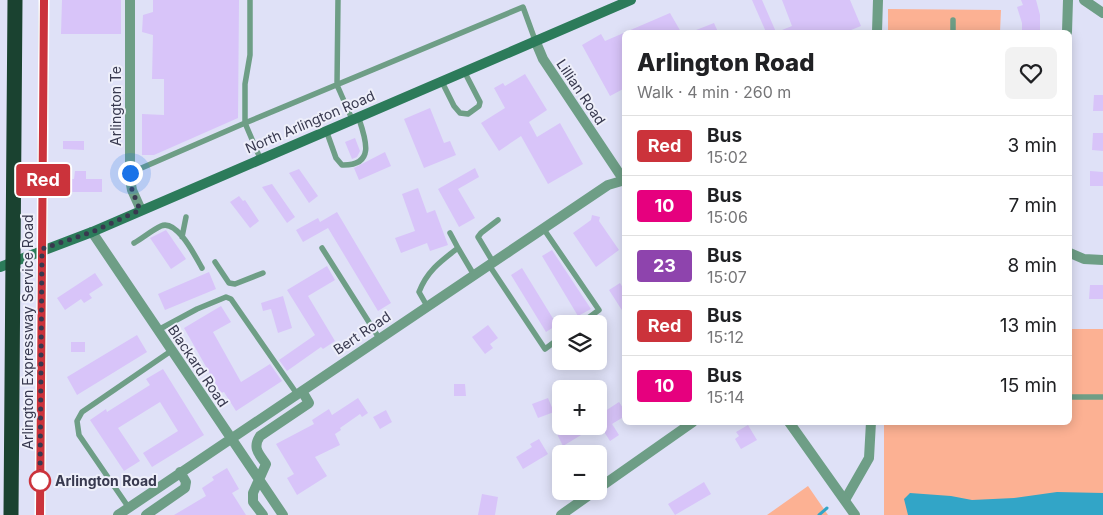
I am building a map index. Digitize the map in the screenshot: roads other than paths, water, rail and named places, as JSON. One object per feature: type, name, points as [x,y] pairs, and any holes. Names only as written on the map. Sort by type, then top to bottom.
[{"type":"highway","points":[[11,515],[15,0]]},
{"type":"main road","name":"Arlington Expressway Service Road","points":[[40,515],[44,0]]},
{"type":"main road","name":"North Arlington Road","points":[[0,267],[42,249],[92,232],[441,80],[631,0]]},
{"type":"street","name":"Arlington Te","points":[[130,0],[130,173],[132,190],[140,210]]},
{"type":"street","points":[[877,30],[878,0]]},
{"type":"street","points":[[1067,30],[1068,0]]},
{"type":"street","points":[[1084,0],[1103,14]]},
{"type":"street","name":"Lillian Road","points":[[535,40],[543,59],[622,176]]},
{"type":"street","name":"Bert Road","points":[[118,515],[608,184],[622,181]]},
{"type":"street","name":"Blackard Road","points":[[92,232],[283,515]]},
{"type":"street","points":[[1072,254],[1084,259],[1103,260]]},
{"type":"street","points":[[262,515],[253,502],[253,493],[266,464],[256,450],[256,442],[260,436],[309,403],[299,392]]},
{"type":"street","points":[[607,482],[689,425]]},
{"type":"street","points":[[791,425],[855,515]]},
{"type":"street","points":[[845,500],[868,458],[872,425]]},
{"type":"street","points":[[133,505],[145,515],[185,488],[186,482],[180,472]]},
{"type":"street","points":[[561,515],[582,500]]},
{"type":"lane","points":[[250,0],[250,55],[245,84],[245,122],[260,158]]},
{"type":"lane","points":[[326,130],[336,158],[342,165],[355,163],[363,159],[366,153],[366,140],[336,85],[338,0]]},
{"type":"lane","points":[[130,173],[245,122],[523,7],[535,40]]},
{"type":"lane","points":[[953,20],[953,30]]},
{"type":"lane","points":[[441,80],[454,106],[460,113],[470,113],[479,106],[480,102],[464,71]]},
{"type":"lane","points":[[182,237],[186,217]]},
{"type":"lane","points":[[498,220],[478,237],[491,263],[545,349],[552,344]]},
{"type":"lane","points":[[134,243],[162,226],[169,225],[176,229],[202,268]]},
{"type":"lane","points":[[544,228],[599,310],[592,315]]},
{"type":"lane","points":[[450,233],[474,275]]},
{"type":"lane","points":[[322,248],[379,338]]},
{"type":"lane","points":[[427,306],[419,292],[423,281],[436,264],[458,248]]},
{"type":"lane","points":[[215,262],[229,283],[235,284],[263,273]]},
{"type":"lane","points":[[158,330],[197,309],[226,297],[231,299],[299,392]]},
{"type":"lane","points":[[133,505],[80,435],[77,421],[82,412],[171,351]]},
{"type":"lane","points":[[1072,397],[1103,397]]},
{"type":"water","points":[[1057,492],[1103,493],[1103,515],[908,515],[904,499],[910,493],[951,496],[972,500],[1014,498]]},
{"type":"waterway","points":[[819,515],[827,508]]},
{"type":"place","name":"Arlington Road","points":[[40,481]]}]
